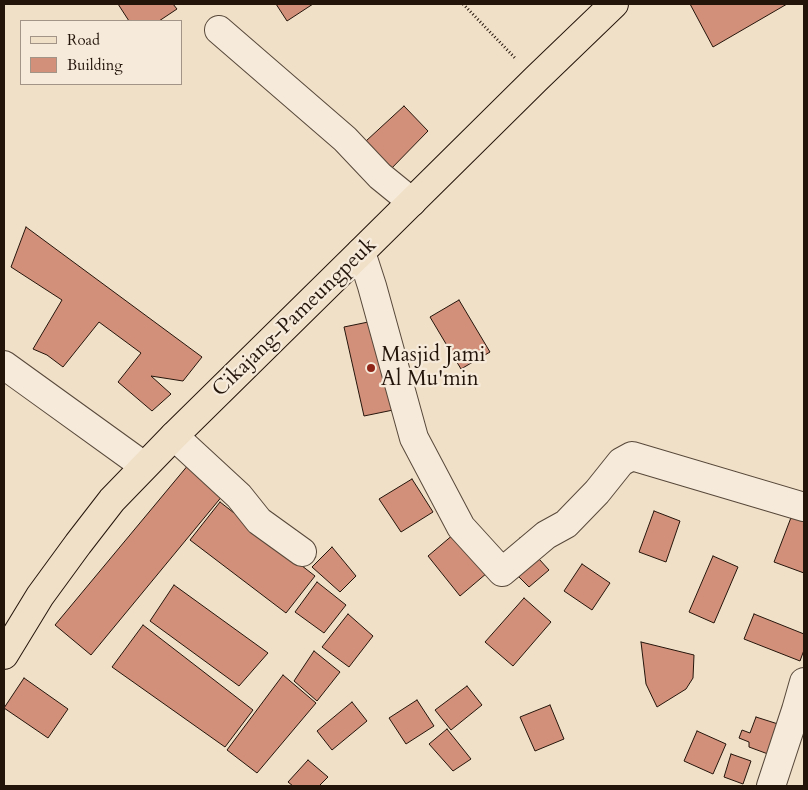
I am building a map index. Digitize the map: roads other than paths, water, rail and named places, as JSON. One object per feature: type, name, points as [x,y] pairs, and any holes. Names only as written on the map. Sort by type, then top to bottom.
[{"type":"main road","name":"Cikajang-Pameungpeuk","points":[[4,656],[40,596],[112,500],[174,436],[614,4]]},
{"type":"street","points":[[220,30],[345,139],[380,176],[412,202]]},
{"type":"street","points":[[361,252],[414,438],[461,527],[502,572],[546,536],[566,524],[597,492],[621,462],[632,456],[804,506]]},
{"type":"street","points":[[4,365],[144,466]]},
{"type":"street","points":[[174,436],[239,496],[259,520],[302,552]]},
{"type":"street","points":[[771,786],[800,712],[804,682]]},
{"type":"place","name":"Masjid Jami Al Mu'min","points":[[371,368]]}]
